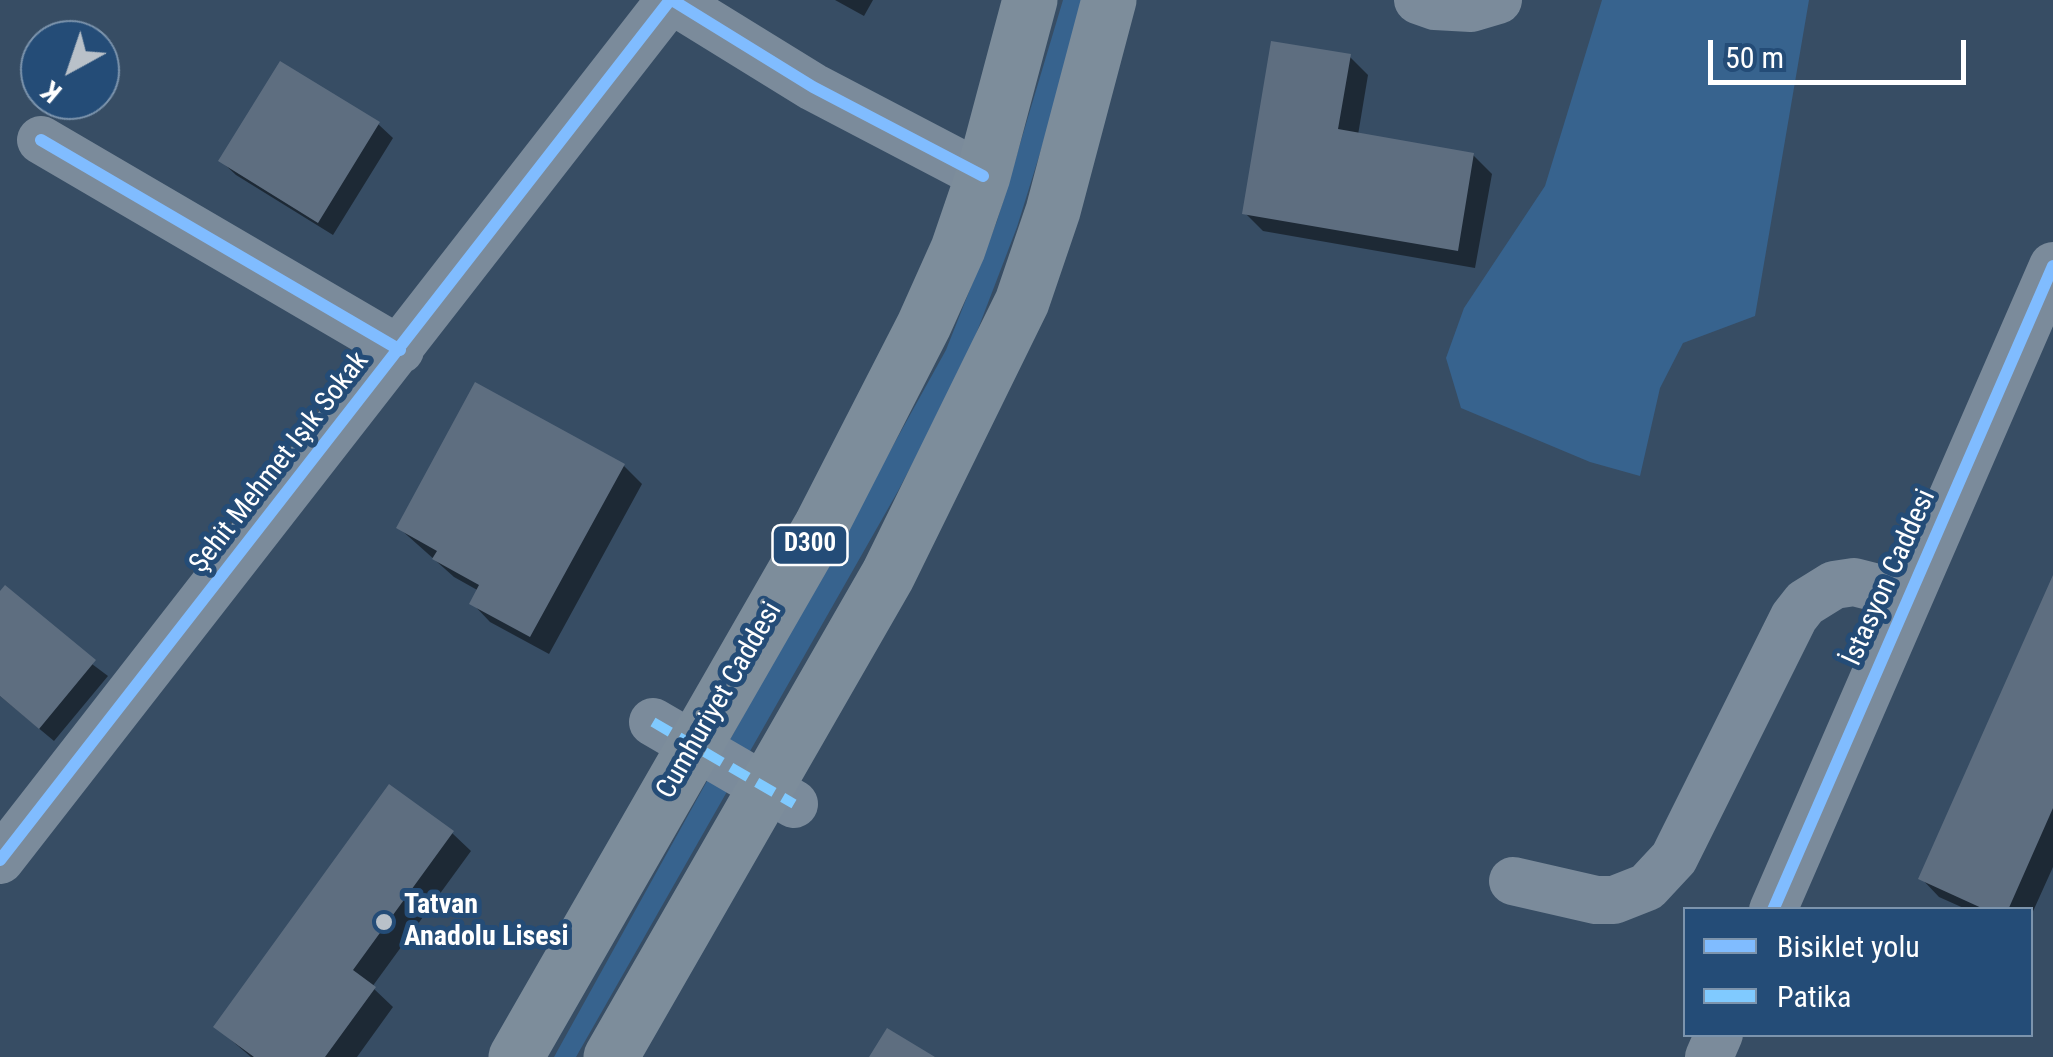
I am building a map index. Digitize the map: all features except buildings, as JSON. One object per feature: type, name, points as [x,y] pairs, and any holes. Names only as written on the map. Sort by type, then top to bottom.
[{"type":"highway","name":"Cumhuriyet Caddesi","points":[[516,1057],[821,526],[924,324],[958,249],[982,176],[1030,0]]},
{"type":"highway","name":"D300","points":[[611,1057],[888,575],[1022,302],[1054,211],[1109,0]]},
{"type":"street","points":[[671,0],[813,87],[982,176]]},
{"type":"street","name":"Şehit Mehmet Işık Sokak","points":[[0,860],[671,0]]},
{"type":"street","points":[[1418,0],[1435,6],[1471,8],[1498,0]]},
{"type":"street","points":[[41,140],[400,350]]},
{"type":"street","name":"İstasyon Caddesi","points":[[1774,907],[2053,266]]},
{"type":"street","points":[[1513,881],[1596,900],[1614,900],[1647,888],[1674,858],[1794,617],[1805,603],[1834,586],[1854,582],[1909,596]]},
{"type":"street","points":[[652,722],[794,804]]},
{"type":"shaded area","points":[[1063,0],[1085,0],[1017,227],[965,363],[898,491],[576,1057],[554,1057],[946,350],[997,221]]},
{"type":"shaded area","points":[[1602,0],[1809,0],[1755,316],[1683,343],[1660,388],[1640,476],[1590,462],[1461,408],[1446,358],[1464,308],[1545,186]]},
{"type":"marked path","points":[[653,722],[794,804]]},
{"type":"cycle path","points":[[0,860],[670,0]]},
{"type":"cycle path","points":[[672,0],[813,87],[983,176]]},
{"type":"cycle path","points":[[41,140],[400,350]]},
{"type":"cycle path","points":[[1774,907],[2053,266]]},
{"type":"place","name":"Tatvan Anadolu Lisesi","points":[[384,922]]}]
